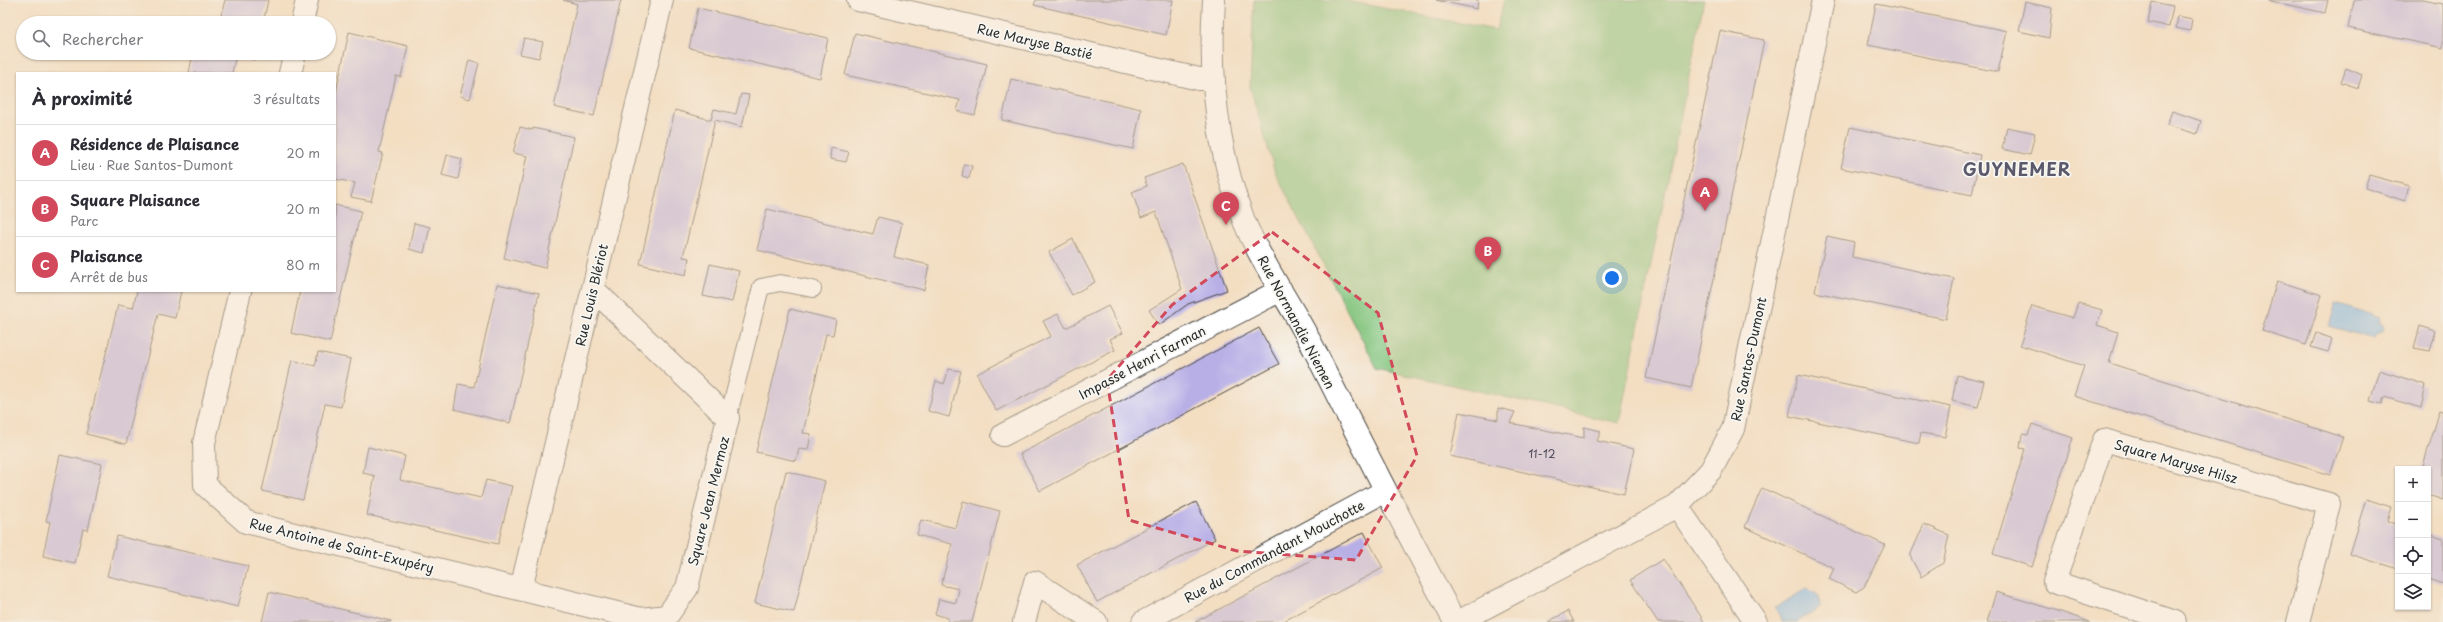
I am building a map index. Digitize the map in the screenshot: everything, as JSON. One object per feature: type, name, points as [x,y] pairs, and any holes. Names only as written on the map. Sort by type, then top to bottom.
[{"type":"street","points":[[304,16],[307,0]]},
{"type":"street","name":"Rue Louis Blériot","points":[[521,589],[662,0]]},
{"type":"street","name":"Rue Maryse Bastié","points":[[858,0],[1199,79],[1212,79]]},
{"type":"street","name":"Rue Normandie Niemen","points":[[1214,0],[1212,79],[1223,150],[1232,185],[1244,221],[1281,290],[1307,334],[1385,491],[1455,622]]},
{"type":"street","name":"Rue Santos-Dumont","points":[[1458,622],[1677,506],[1711,470],[1733,429],[1823,0]]},
{"type":"street","points":[[290,72],[293,60]]},
{"type":"street","name":"Square Jean Mermoz","points":[[521,589],[641,619],[667,616],[687,588],[728,418],[593,289]]},
{"type":"street","name":"Impasse Henri Farman","points":[[1003,435],[1281,290]]},
{"type":"street","name":"Rue Antoine de Saint-Exupéry","points":[[240,292],[204,444],[205,485],[246,522],[521,589]]},
{"type":"street","name":"Square Maryse Hilsz","points":[[2175,622],[2054,582],[2104,440],[2329,504],[2298,622]]},
{"type":"street","name":"Rue du Commandant Mouchotte","points":[[1143,622],[1385,491]]},
{"type":"street","points":[[1677,506],[1756,622]]},
{"type":"street","points":[[1024,622],[1035,582],[1096,622]]},
{"type":"lane","points":[[728,418],[761,287],[780,283],[813,289]]},
{"type":"highlighted area","points":[[1272,232],[1378,313],[1417,456],[1356,560],[1237,551],[1129,520],[1107,380],[1172,305]]},
{"type":"green space","points":[[1254,0],[1342,0],[1496,30],[1504,0],[1704,0],[1619,423],[1377,368],[1275,172],[1250,87]]},
{"type":"water","points":[[2336,303],[2380,317],[2379,322],[2383,325],[2384,331],[2375,335],[2374,339],[2329,326]]},
{"type":"water","points":[[1807,588],[1819,596],[1820,607],[1797,622],[1783,622],[1775,608]]},
{"type":"building","points":[[225,0],[268,0],[265,16],[221,16]]},
{"type":"building","points":[[563,0],[621,0],[594,116],[554,107],[577,4]]},
{"type":"building","points":[[1036,0],[1173,0],[1166,35],[1034,5]]},
{"type":"building","points":[[1436,0],[1478,0],[1477,9]]},
{"type":"building","points":[[2266,0],[2328,0],[2325,13]]},
{"type":"building","points":[[2354,0],[2422,0],[2443,4],[2443,48],[2348,28]]},
{"type":"building","points":[[2025,2],[2052,8],[2049,38],[2019,31]]},
{"type":"building","points":[[2152,2],[2173,6],[2169,27],[2148,22]]},
{"type":"building","points":[[1876,4],[2007,31],[1998,72],[1868,45]]},
{"type":"building","points":[[698,8],[828,38],[820,78],[689,48]]},
{"type":"building","points":[[2178,16],[2192,19],[2190,31],[2176,28]]},
{"type":"building","points":[[1720,31],[1764,40],[1691,388],[1646,378]]},
{"type":"building","points":[[349,32],[408,46],[401,77],[396,76],[379,152],[383,153],[371,201],[351,197],[355,183],[336,179],[336,92]]},
{"type":"building","points":[[855,33],[987,64],[975,115],[957,111],[960,100],[845,75]]},
{"type":"building","points":[[524,38],[543,42],[539,58],[520,54]]},
{"type":"building","points":[[192,60],[235,60],[232,72],[189,72]]},
{"type":"building","points":[[469,60],[479,63],[470,99],[460,96]]},
{"type":"building","points":[[2346,68],[2362,75],[2358,88],[2341,82]]},
{"type":"building","points":[[1011,79],[1141,109],[1133,149],[1002,120]]},
{"type":"building","points":[[741,94],[749,95],[742,127],[715,120],[683,257],[689,258],[686,275],[640,264],[675,110],[711,120],[714,109],[736,114]]},
{"type":"building","points":[[2172,111],[2201,121],[2197,134],[2167,125]]},
{"type":"building","points":[[520,127],[533,130],[533,128],[574,137],[545,268],[504,258],[527,156],[513,153]]},
{"type":"building","points":[[1850,127],[1980,155],[1972,195],[1841,168]]},
{"type":"building","points":[[2007,127],[2035,133],[2030,155],[2002,149]]},
{"type":"building","points":[[831,148],[849,152],[846,162],[830,159]]},
{"type":"building","points":[[447,155],[462,159],[458,179],[442,175]]},
{"type":"building","points":[[964,164],[972,166],[969,178],[962,176]]},
{"type":"building","points":[[1183,164],[1227,290],[1188,304],[1159,325],[1149,310],[1182,289],[1156,212],[1141,218],[1132,192],[1147,186],[1144,178]]},
{"type":"building","points":[[2369,175],[2409,186],[2405,201],[2365,188]]},
{"type":"building","points":[[336,205],[361,211],[330,342],[291,333],[300,292],[336,292]]},
{"type":"building","points":[[767,209],[873,234],[878,217],[902,223],[894,257],[929,265],[924,290],[757,250]]},
{"type":"building","points":[[414,223],[430,227],[424,253],[409,249]]},
{"type":"building","points":[[1827,236],[1854,242],[1852,257],[1954,279],[1946,319],[1815,292]]},
{"type":"building","points":[[1073,239],[1095,282],[1072,295],[1049,252]]},
{"type":"building","points":[[710,264],[739,271],[732,302],[703,296]]},
{"type":"building","points":[[2277,281],[2322,295],[2306,345],[2262,331]]},
{"type":"building","points":[[497,284],[539,293],[510,423],[454,409],[458,384],[474,387]]},
{"type":"building","points":[[137,292],[181,292],[175,318],[158,314],[126,444],[86,434],[118,305],[133,308]]},
{"type":"building","points":[[2078,303],[2102,310],[2097,325],[2118,332],[2109,363],[2343,437],[2330,475],[2074,396],[2084,366],[2020,345],[2032,306],[2073,318]]},
{"type":"building","points":[[1108,306],[1123,333],[1110,339],[1115,350],[996,411],[977,374],[1051,336],[1043,321],[1058,314],[1066,328]]},
{"type":"building","points":[[790,309],[836,320],[833,335],[826,334],[803,433],[811,434],[808,450],[799,449],[796,461],[756,452]]},
{"type":"building","points":[[2420,326],[2436,331],[2430,351],[2414,348]]},
{"type":"building","points":[[1259,328],[1279,364],[1040,491],[1020,454]]},
{"type":"building","points":[[2316,333],[2332,339],[2328,352],[2311,347]]},
{"type":"building","points":[[318,352],[351,359],[341,407],[325,404],[303,500],[262,491],[292,360],[315,366]]},
{"type":"building","points":[[949,369],[961,371],[949,417],[928,411],[936,381],[944,384]]},
{"type":"building","points":[[2379,370],[2426,385],[2421,408],[2384,397],[2382,404],[2370,401]]},
{"type":"building","points":[[1798,375],[1951,407],[1945,437],[1921,433],[1919,443],[1789,416]]},
{"type":"building","points":[[1957,375],[1984,381],[1978,407],[1952,401]]},
{"type":"building","points":[[1498,408],[1515,412],[1510,423],[1584,438],[1584,427],[1601,431],[1597,441],[1634,449],[1624,494],[1450,456],[1459,412],[1498,420]]},
{"type":"building","points":[[2440,410],[2443,411],[2443,500],[2431,496],[2431,466],[2423,466]]},
{"type":"building","points":[[2032,424],[2073,438],[2032,567],[1993,554],[2025,449],[2020,448],[2022,434],[2028,435]]},
{"type":"building","points":[[368,447],[405,456],[400,480],[481,498],[486,480],[512,486],[498,544],[367,515],[375,476],[363,473]]},
{"type":"building","points":[[60,455],[102,464],[88,530],[83,529],[75,563],[43,556],[50,522],[46,521]]},
{"type":"building","points":[[786,471],[825,481],[794,612],[755,603]]},
{"type":"building","points":[[1762,488],[1885,545],[1864,587],[1856,592],[1829,579],[1834,568],[1745,527]]},
{"type":"building","points":[[2366,499],[2391,507],[2387,521],[2395,524],[2395,568],[2349,554]]},
{"type":"building","points":[[963,501],[1000,511],[972,622],[947,622],[948,618],[935,614],[939,599],[956,603],[959,589],[941,585],[952,544],[917,535],[921,520],[956,528]]},
{"type":"building","points":[[1196,502],[1215,539],[1097,602],[1077,565]]},
{"type":"building","points":[[1924,524],[1949,535],[1943,563],[1921,577],[1910,556]]},
{"type":"building","points":[[1364,532],[1383,568],[1282,622],[1195,622]]},
{"type":"building","points":[[2431,535],[2443,539],[2443,584],[2431,580]]},
{"type":"building","points":[[117,536],[248,566],[238,607],[107,576]]},
{"type":"building","points":[[1663,559],[1704,622],[1658,622],[1630,580]]},
{"type":"building","points":[[269,592],[391,621],[391,622],[262,622]]},
{"type":"building","points":[[1996,592],[2061,612],[2090,622],[1987,622]]},
{"type":"building","points":[[1568,611],[1574,622],[1548,622]]},
{"type":"place","name":"Résidence de Plaisance","points":[[1705,211]]},
{"type":"place","name":"Plaisance","points":[[1226,225]]},
{"type":"place","name":"Square Plaisance","points":[[1488,270]]},
{"type":"district","name":"GUYNEMER","points":[[2017,169]]}]
